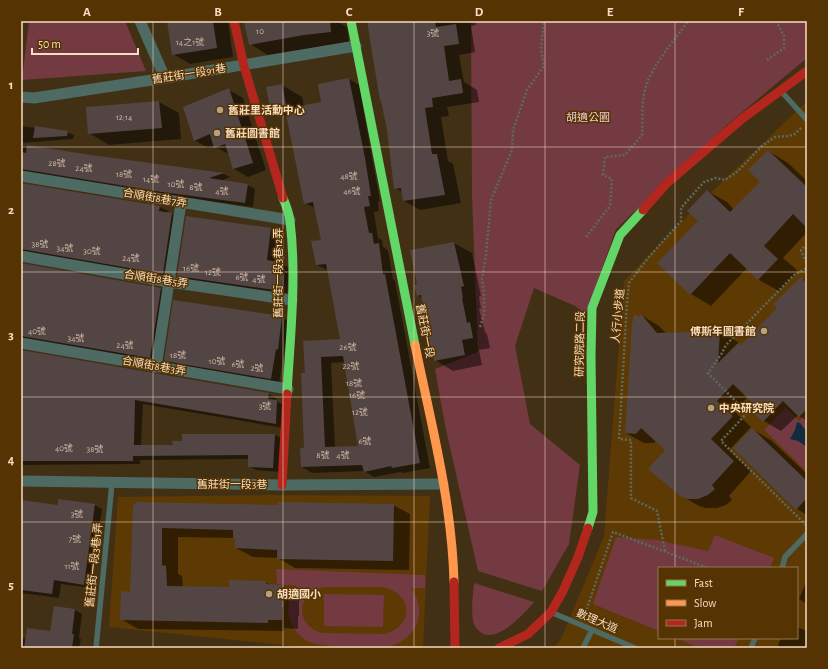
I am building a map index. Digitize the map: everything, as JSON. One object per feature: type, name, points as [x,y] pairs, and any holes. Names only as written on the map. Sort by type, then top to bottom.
[{"type":"street","points":[[140,21],[164,78]]},
{"type":"street","name":"舊莊街一段3巷12弄","points":[[234,21],[244,66],[290,220],[292,300],[282,485]]},
{"type":"street","name":"舊莊街一段","points":[[351,21],[443,484],[453,552],[455,648]]},
{"type":"street","name":"舊莊街一段91巷","points":[[21,97],[34,98],[244,66],[356,46]]},
{"type":"street","name":"研究院路二段","points":[[499,648],[528,634],[551,612],[563,591],[578,557],[593,512],[591,356],[592,308],[620,235],[667,183],[743,118],[807,71]]},
{"type":"street","name":"合順街8巷7弄","points":[[21,176],[290,220]]},
{"type":"street","points":[[156,367],[181,203]]},
{"type":"street","name":"合順街8巷5弄","points":[[21,256],[170,282],[292,300]]},
{"type":"street","name":"合順街8巷3弄","points":[[21,343],[288,389]]},
{"type":"street","name":"舊莊街一段3巷","points":[[21,481],[282,485],[443,484]]},
{"type":"lane","points":[[780,91],[807,121]]},
{"type":"lane","name":"舊莊街一段3巷1弄","points":[[96,648],[112,483]]},
{"type":"lane","points":[[782,567],[785,557],[807,534]]},
{"type":"lane","name":"數理大道","points":[[551,612],[635,648]]},
{"type":"lane","points":[[583,648],[592,630]]},
{"type":"path","points":[[480,327],[484,315],[482,279],[486,255],[490,200],[512,150],[513,130],[527,90],[544,66],[542,49],[544,21]]},
{"type":"path","points":[[586,238],[610,206],[612,179],[603,175],[605,157],[625,155],[642,135],[643,104],[646,86],[651,75],[669,47],[688,21]]},
{"type":"path","points":[[767,60],[784,48],[784,36],[776,21]]},
{"type":"path","name":"人行小步道","points":[[664,552],[656,511],[631,498],[631,440],[619,439],[629,283],[648,258],[680,221],[681,208],[704,182],[716,178],[725,180],[738,171],[762,146],[775,137],[795,134],[807,121]]},
{"type":"path","points":[[807,244],[801,250],[807,264]]},
{"type":"path","points":[[807,268],[794,275],[726,345],[708,373],[746,413],[721,441],[807,526]]},
{"type":"path","points":[[581,626],[614,532],[705,567]]},
{"type":"shaded area","name":"中央研究院","points":[[807,101],[807,648],[553,648],[561,639],[604,536],[624,281],[695,208]]},
{"type":"shaded area","name":"胡適國小","points":[[268,495],[430,496],[423,648],[312,648],[109,627],[118,497]]},
{"type":"green space","points":[[29,21],[125,21],[146,71],[22,80]]},
{"type":"green space","name":"胡適公園","points":[[471,21],[807,21],[807,58],[728,124],[616,229],[586,314],[575,306],[534,288],[515,346],[530,424],[580,465],[569,544],[542,591],[478,571],[445,425],[435,369],[478,352],[472,196]]},
{"type":"green space","points":[[786,408],[799,421],[807,412],[807,472],[764,430]]},
{"type":"green space","points":[[715,535],[774,558],[770,567],[658,567],[658,631],[593,604],[616,537],[657,540],[708,551]]},
{"type":"green space","points":[[276,569],[425,575],[425,588],[411,588],[419,607],[417,624],[406,638],[387,647],[332,646],[312,643],[305,640],[294,629],[288,611],[289,602],[297,586],[277,584]],"holes":[[[324,587],[383,587],[400,596],[405,603],[406,610],[405,618],[401,625],[384,634],[322,633],[313,629],[303,616],[302,609],[304,602],[308,595],[315,590]]]},
{"type":"green space","points":[[474,583],[534,602],[515,622],[498,633],[489,635],[481,633],[473,622],[472,605]]},
{"type":"green space","points":[[324,594],[384,595],[383,627],[324,626]]},
{"type":"green space","points":[[678,639],[738,639],[734,648],[700,648]]},
{"type":"water","points":[[797,422],[800,423],[807,432],[807,447],[798,441],[790,439]]},
{"type":"building","points":[[167,21],[213,21],[217,48],[172,55]]},
{"type":"building","points":[[330,21],[331,32],[304,35],[249,45],[244,22]]},
{"type":"building","points":[[367,21],[435,21],[436,27],[456,24],[459,44],[444,46],[449,81],[461,79],[463,93],[432,98],[433,107],[425,108],[432,154],[437,154],[445,195],[403,201],[401,188],[394,189],[387,130],[380,101]]},
{"type":"building","points":[[349,78],[371,196],[368,196],[370,206],[364,207],[369,233],[372,233],[374,244],[379,243],[383,274],[385,274],[420,463],[392,468],[391,466],[364,472],[362,465],[301,467],[300,448],[304,448],[301,373],[305,373],[303,341],[340,339],[326,264],[316,265],[311,241],[321,240],[313,202],[304,204],[285,109],[321,102],[318,84]],"holes":[[[343,356],[358,446],[325,447],[321,357]]]},
{"type":"building","points":[[282,84],[286,105],[270,108],[266,87]]},
{"type":"building","points":[[229,88],[253,163],[233,169],[225,144],[214,148],[210,134],[194,141],[183,107]]},
{"type":"building","points":[[159,101],[162,128],[88,134],[86,107]]},
{"type":"building","points":[[35,126],[68,131],[67,136],[33,138]]},
{"type":"building","points":[[27,145],[224,173],[209,178],[248,184],[245,203],[162,192],[21,169],[21,152],[26,153]]},
{"type":"building","points":[[768,150],[807,187],[807,228],[793,214],[764,246],[778,259],[758,280],[730,253],[690,295],[657,263],[698,221],[687,211],[707,190],[730,212],[760,182],[748,170]]},
{"type":"building","points":[[21,183],[160,206],[159,211],[172,213],[163,274],[21,249]]},
{"type":"building","points":[[186,216],[271,228],[267,260],[282,263],[281,291],[177,276]]},
{"type":"building","points":[[454,242],[464,286],[461,287],[462,298],[467,323],[470,322],[473,338],[462,340],[465,355],[434,361],[431,346],[429,347],[423,317],[425,316],[421,295],[417,296],[414,285],[417,284],[410,250]]},
{"type":"building","points":[[21,263],[161,288],[150,358],[21,336]]},
{"type":"building","points":[[801,277],[807,283],[807,409],[799,417],[783,401],[763,422],[754,413],[759,409],[733,384],[717,401],[733,416],[711,439],[734,461],[712,485],[715,489],[708,495],[698,499],[687,499],[680,496],[648,469],[665,450],[641,428],[636,434],[625,433],[632,324],[634,314],[639,317],[641,314],[657,333],[720,331],[718,363],[738,343],[741,345],[777,308],[773,304]]},
{"type":"building","points":[[173,300],[282,316],[278,350],[276,349],[271,379],[164,361]]},
{"type":"building","points":[[21,350],[269,393],[268,399],[277,400],[276,424],[135,400],[134,445],[173,445],[172,441],[182,441],[182,434],[275,434],[273,468],[248,467],[248,455],[133,456],[133,461],[21,461]]},
{"type":"building","points":[[752,428],[807,481],[807,498],[796,510],[733,448]]},
{"type":"building","points":[[58,499],[95,504],[84,585],[54,580],[52,594],[21,590],[21,500],[58,505]]},
{"type":"building","points":[[136,502],[278,505],[278,502],[394,504],[393,561],[277,559],[277,550],[235,548],[233,530],[162,528],[162,565],[166,566],[167,586],[229,587],[229,580],[266,581],[266,584],[283,585],[282,620],[268,620],[268,623],[120,620],[121,591],[130,592],[133,506]]},
{"type":"building","points":[[54,606],[75,609],[72,648],[24,648],[27,628],[50,631]]},
{"type":"traffic: fast","points":[[351,21],[415,345]]},
{"type":"traffic: fast","points":[[283,198],[290,221],[293,264],[287,394]]},
{"type":"traffic: fast","points":[[588,528],[593,512],[591,356],[592,308],[620,235],[643,210]]},
{"type":"traffic: slow","points":[[415,345],[445,492],[454,582]]},
{"type":"traffic: jam","points":[[234,21],[244,66],[283,198]]},
{"type":"traffic: jam","points":[[643,210],[667,183],[743,118],[807,71]]},
{"type":"traffic: jam","points":[[282,485],[287,394]]},
{"type":"traffic: jam","points":[[499,648],[528,634],[551,612],[563,591],[578,557],[588,528]]},
{"type":"traffic: jam","points":[[454,582],[455,648]]},
{"type":"place","name":"舊莊里活動中心","points":[[220,110]]},
{"type":"place","name":"舊莊圖書館","points":[[217,133]]},
{"type":"place","name":"傅斯年圖書館","points":[[764,331]]},
{"type":"place","name":"中央研究院","points":[[711,408]]},
{"type":"place","name":"胡適國小","points":[[269,594]]}]
